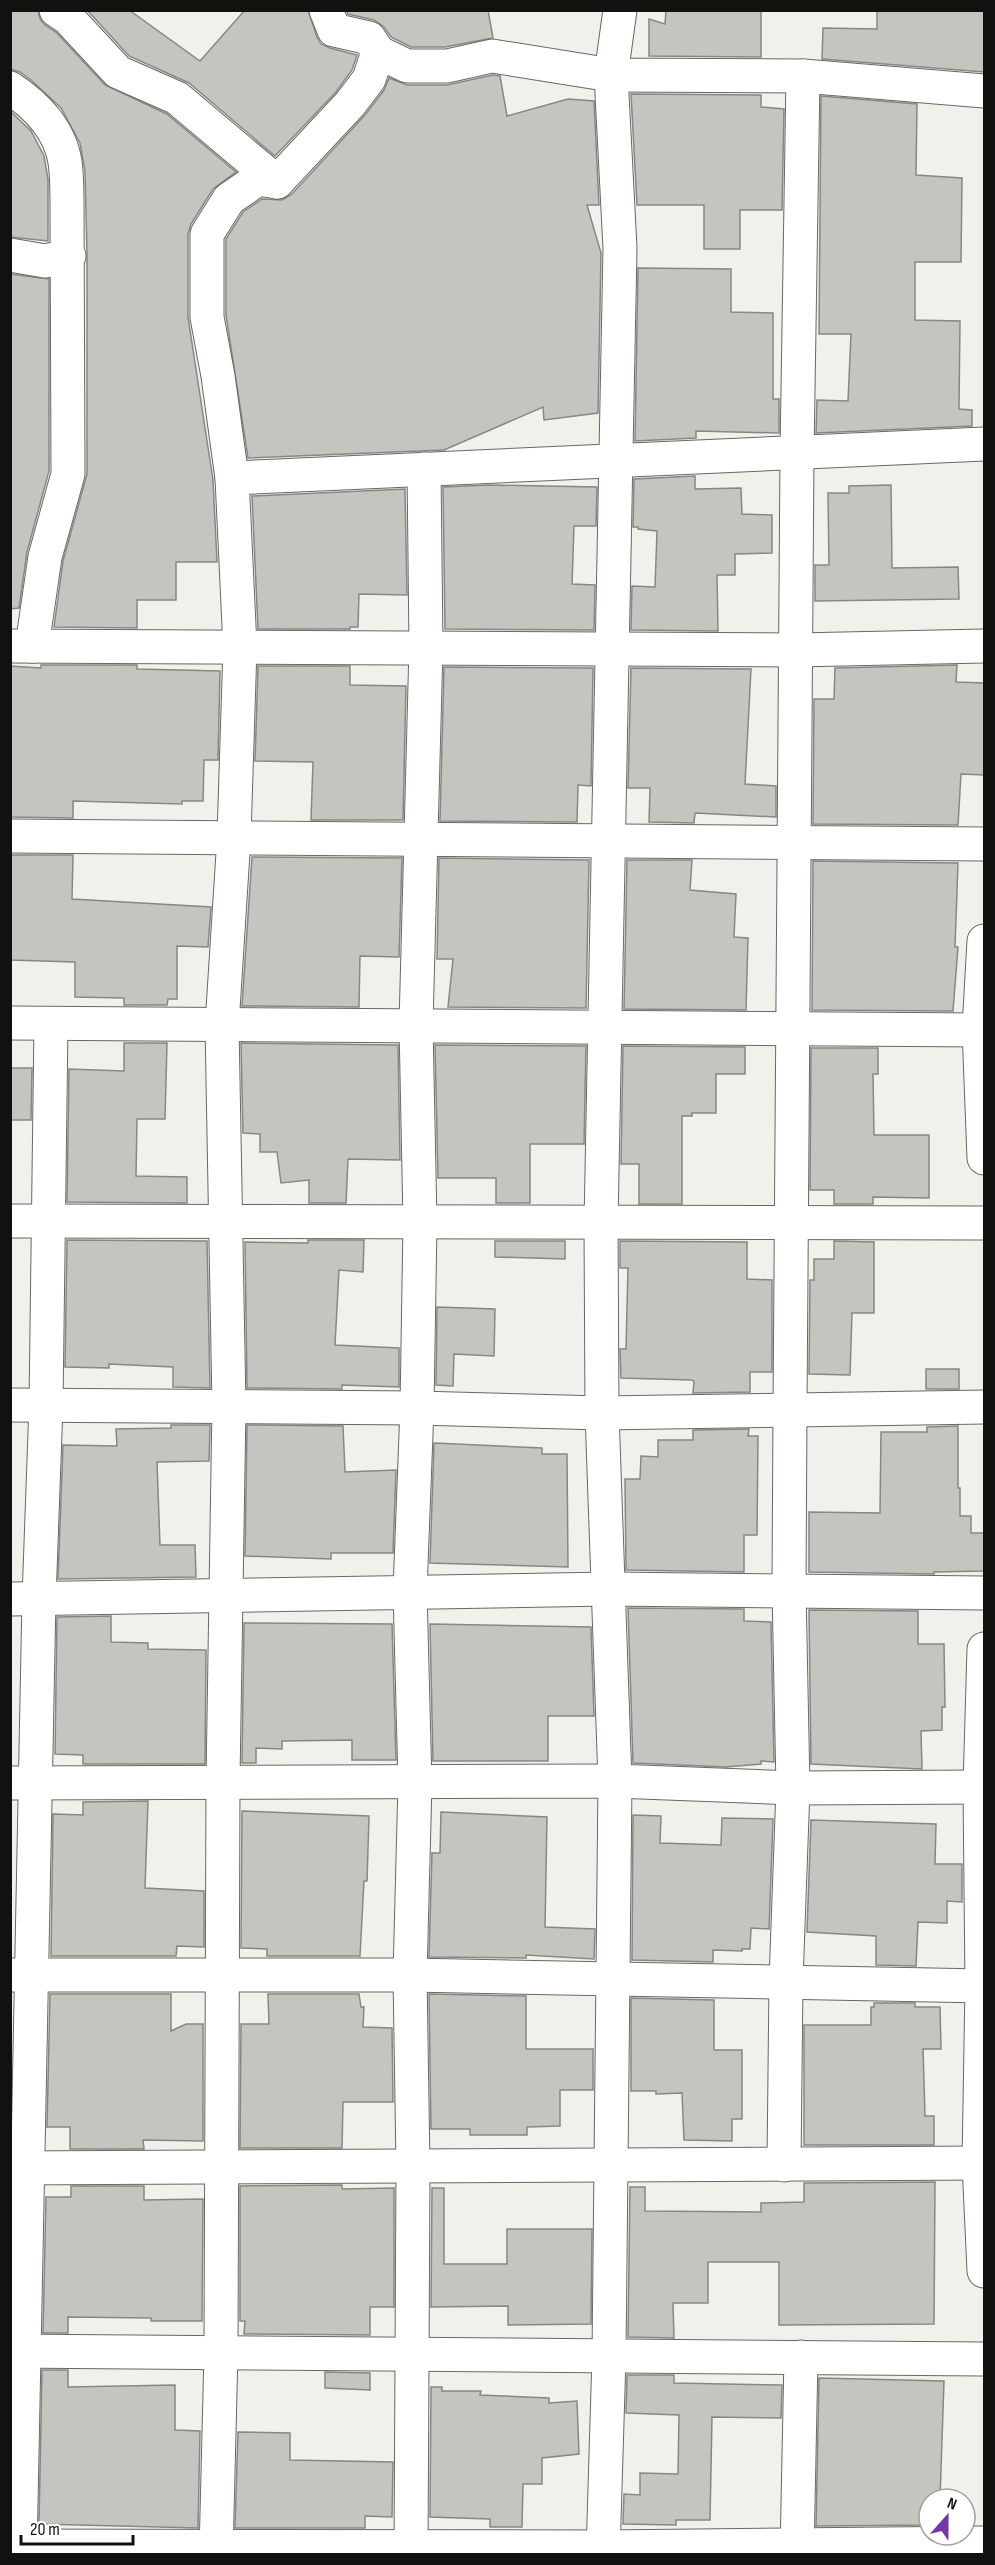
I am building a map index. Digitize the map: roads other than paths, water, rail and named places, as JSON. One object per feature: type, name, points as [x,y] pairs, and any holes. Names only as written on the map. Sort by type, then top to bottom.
[{"type":"street","points":[[56,10],[68,18],[118,72],[177,98],[277,182]]},
{"type":"street","points":[[326,10],[334,30],[369,38],[378,52],[407,66],[447,66],[492,56],[611,75],[802,76],[984,91]]},
{"type":"street","points":[[603,2551],[609,2356],[615,1781],[602,1413],[601,1223],[620,248],[611,75],[620,10]]},
{"type":"street","points":[[277,182],[350,104],[369,79],[378,52]]},
{"type":"street","points":[[784,2165],[786,1981],[793,1788],[789,1589],[802,76]]},
{"type":"street","points":[[10,88],[30,101],[49,123],[65,160],[69,256],[66,323],[68,474],[21,646],[796,650],[984,646]]},
{"type":"street","points":[[216,2550],[221,2352],[221,1975],[229,1406],[222,1025],[234,837],[240,647],[232,478],[218,376],[207,317],[207,234],[229,199],[258,179],[277,182]]},
{"type":"street","points":[[10,255],[45,261],[69,256]]},
{"type":"street","points":[[232,478],[984,444]]},
{"type":"street","points":[[411,2550],[413,2166],[410,1975],[415,1783],[410,1591],[417,1408],[420,1223],[416,1025],[426,647],[424,469]]},
{"type":"street","points":[[10,836],[984,844]]},
{"type":"street","points":[[984,941],[982,1030],[984,1158]]},
{"type":"street","points":[[10,1023],[982,1030]]},
{"type":"street","points":[[51,1023],[46,1221],[46,1405],[25,1599],[17,2549],[603,2551],[797,2549],[984,2543]]},
{"type":"street","points":[[10,1221],[984,1223]]},
{"type":"street","points":[[10,1406],[417,1408],[602,1413],[984,1407]]},
{"type":"street","points":[[25,1599],[609,1589],[789,1589],[984,1593]]},
{"type":"street","points":[[984,1648],[982,1787],[984,2271]]},
{"type":"street","points":[[23,1783],[223,1780],[415,1783],[615,1781],[793,1788],[982,1787]]},
{"type":"street","points":[[21,1975],[410,1975],[983,1986]]},
{"type":"street","points":[[19,2168],[982,2163]]},
{"type":"street","points":[[17,2351],[984,2358]]},
{"type":"street","points":[[797,2549],[801,2357]]}]
